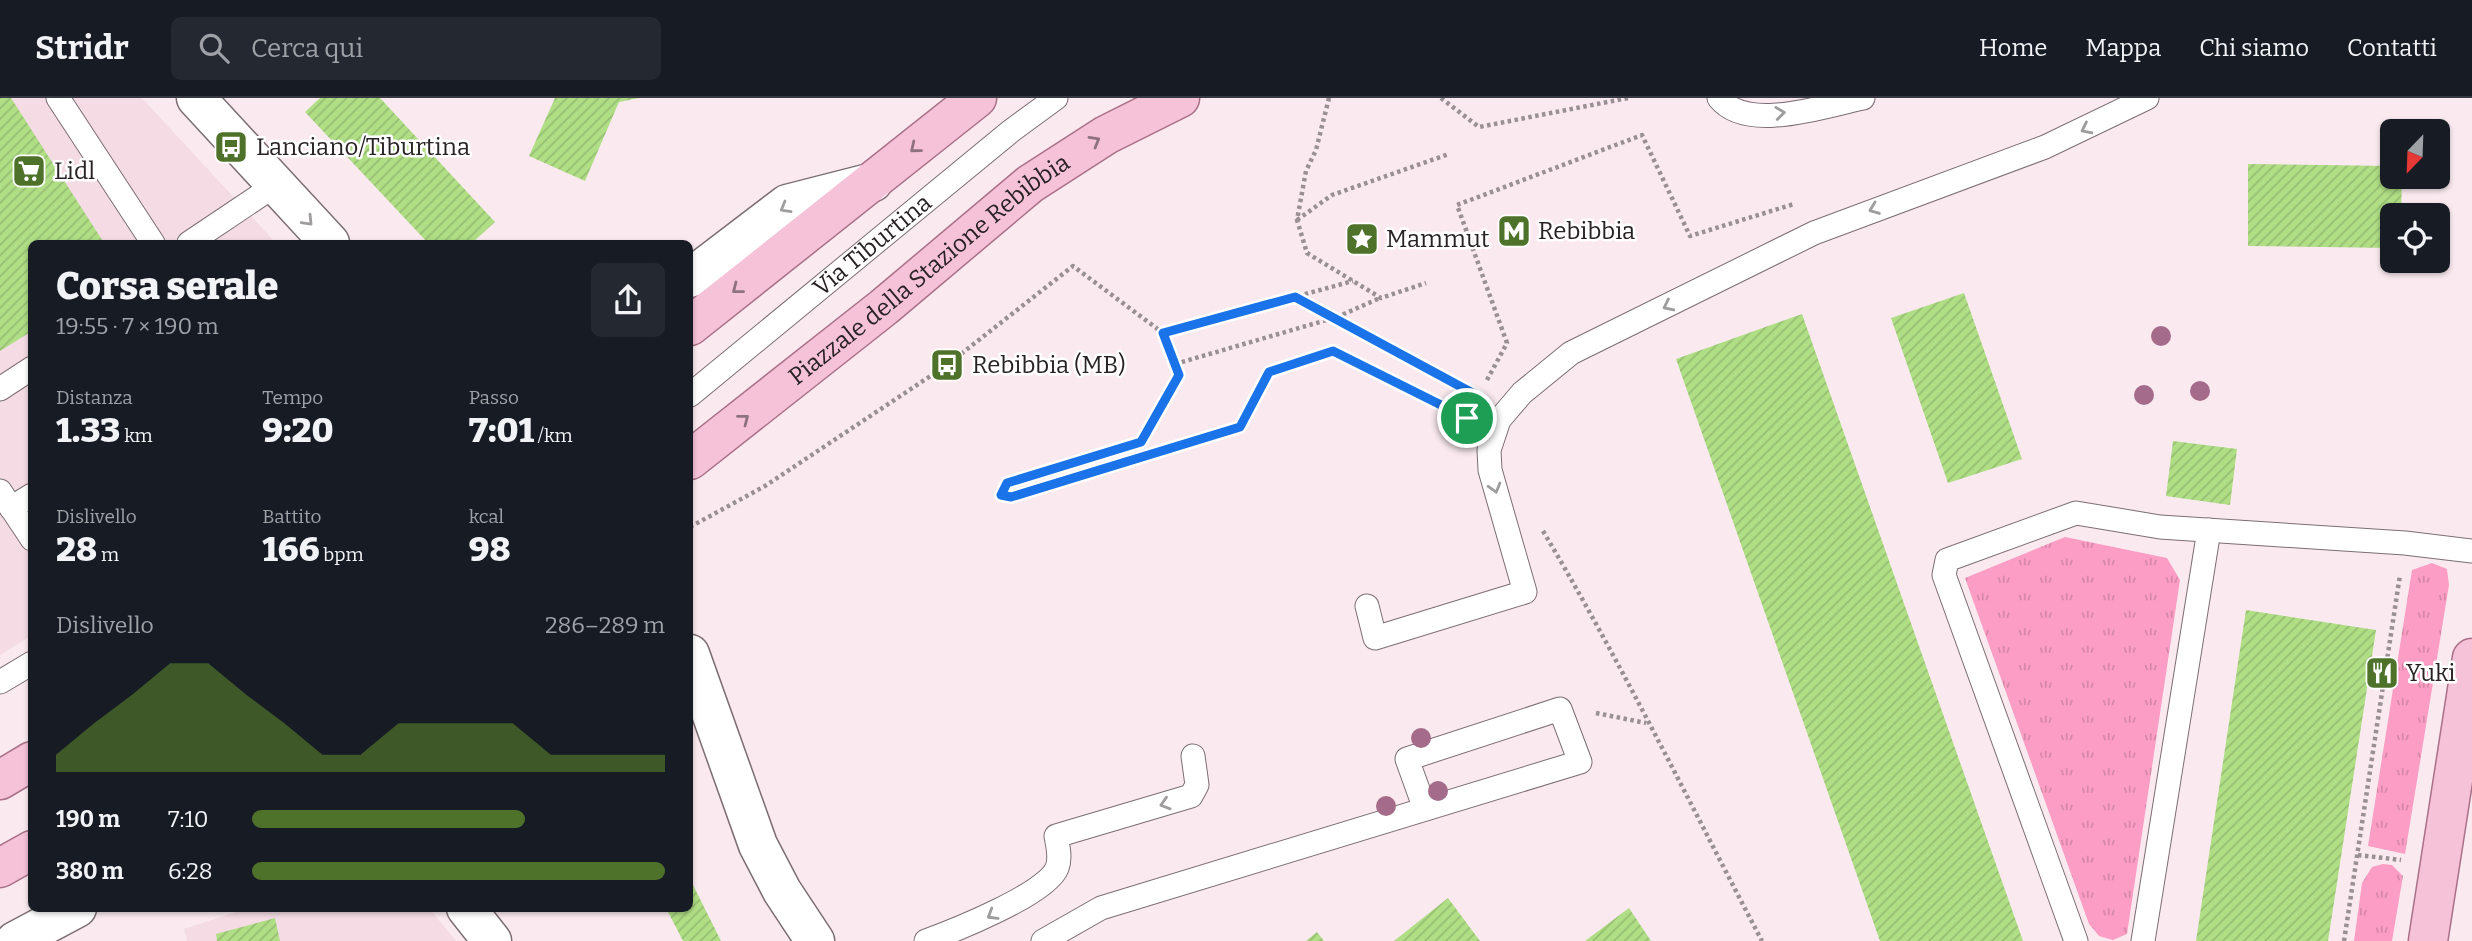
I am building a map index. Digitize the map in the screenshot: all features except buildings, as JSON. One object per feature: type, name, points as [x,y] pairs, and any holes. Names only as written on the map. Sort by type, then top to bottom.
[{"type":"main road","name":"Piazzale della Stazione Rebibbia","points":[[693,458],[884,307],[1038,179],[1106,135],[1180,98]]},
{"type":"main road","name":"Via Tiburtina","points":[[693,324],[873,182],[969,100]]},
{"type":"main road","points":[[2428,941],[2472,658]]},
{"type":"main road","points":[[0,780],[28,763]]},
{"type":"main road","points":[[0,868],[28,852]]},
{"type":"street","points":[[196,98],[274,186],[327,240]]},
{"type":"street","name":"Via Tiburtina","points":[[693,276],[787,204],[873,182]]},
{"type":"street","points":[[693,662],[758,845],[782,891],[815,941]]},
{"type":"street","points":[[469,912],[492,941]]},
{"type":"street","points":[[15,941],[64,923]]},
{"type":"lane","points":[[58,98],[151,240]]},
{"type":"lane","name":"Via Tiburtina","points":[[693,393],[991,147],[1056,98]]},
{"type":"lane","points":[[1718,98],[1735,113],[1751,116],[1804,111],[1863,98]]},
{"type":"lane","points":[[1367,606],[1375,638],[1525,592],[1490,470],[1489,450],[1499,420],[1522,393],[1571,353],[1844,220],[2057,142],[2147,98]]},
{"type":"lane","points":[[193,240],[274,186]]},
{"type":"lane","points":[[0,389],[28,371]]},
{"type":"lane","points":[[28,496],[6,499],[28,533]]},
{"type":"lane","points":[[2076,941],[1944,575],[1947,559],[2076,513],[2160,527],[2405,542],[2472,551]]},
{"type":"lane","points":[[2143,941],[2209,530]]},
{"type":"lane","points":[[0,682],[28,665]]},
{"type":"lane","points":[[1043,941],[1101,908],[1580,762],[1560,709],[1407,759],[1425,809]]},
{"type":"lane","points":[[926,941],[986,919],[1041,884],[1057,870],[1060,854],[1056,836],[1191,796],[1197,785],[1193,756]]},
{"type":"path","points":[[1329,98],[1316,150],[1306,171],[1297,220],[1307,253],[1381,298]]},
{"type":"path","points":[[1441,98],[1479,127],[1628,98]]},
{"type":"path","points":[[1467,418],[1507,343],[1457,205],[1642,135],[1690,236],[1832,192],[1844,220]]},
{"type":"path","points":[[1297,220],[1332,194],[1449,154]]},
{"type":"path","points":[[693,525],[765,486],[947,365],[1073,265],[1163,333],[1179,375],[1141,442],[1007,483],[1001,495],[1011,497],[1240,427],[1269,372],[1333,351],[1494,432]]},
{"type":"path","points":[[1163,333],[1353,281]]},
{"type":"path","points":[[1175,364],[1337,317],[1381,298],[1426,284]]},
{"type":"path","points":[[1295,297],[1337,317],[1478,396]]},
{"type":"path","points":[[1539,523],[1609,643],[1647,724],[1762,941]]},
{"type":"path","points":[[2344,941],[2405,542]]},
{"type":"path","points":[[1587,711],[1647,724]]},
{"type":"path","points":[[2358,855],[2409,861]]},
{"type":"shaded area","points":[[0,98],[142,98],[273,240],[28,240],[28,638],[0,655]]},
{"type":"shaded area","points":[[236,912],[432,912],[456,941],[187,941],[184,929]]},
{"type":"green space","points":[[2065,537],[2167,558],[2180,580],[2127,934],[2113,940],[2099,936],[2089,924],[1965,578]]},
{"type":"green space","points":[[2432,563],[2447,569],[2449,585],[2405,854],[2368,846],[2412,570]]},
{"type":"green space","points":[[2392,865],[2403,876],[2392,941],[2354,941],[2362,883],[2372,867]]},
{"type":"place","name":"Lanciano/Tiburtina","points":[[231,147]]},
{"type":"place","name":"Lidl","points":[[29,171]]},
{"type":"place","name":"Rebibbia","points":[[1514,231]]},
{"type":"place","name":"Mammut","points":[[1362,239]]},
{"type":"place","name":"Rebibbia (MB)","points":[[947,365]]},
{"type":"place","name":"Yuki","points":[[2382,673]]},
{"type":"route","points":[[1295,297],[1337,317],[1478,396],[1467,418],[1333,351],[1269,372],[1240,427],[1011,497],[1005,498],[1001,495],[1007,483],[1141,442],[1179,375],[1163,333],[1295,297]]}]
